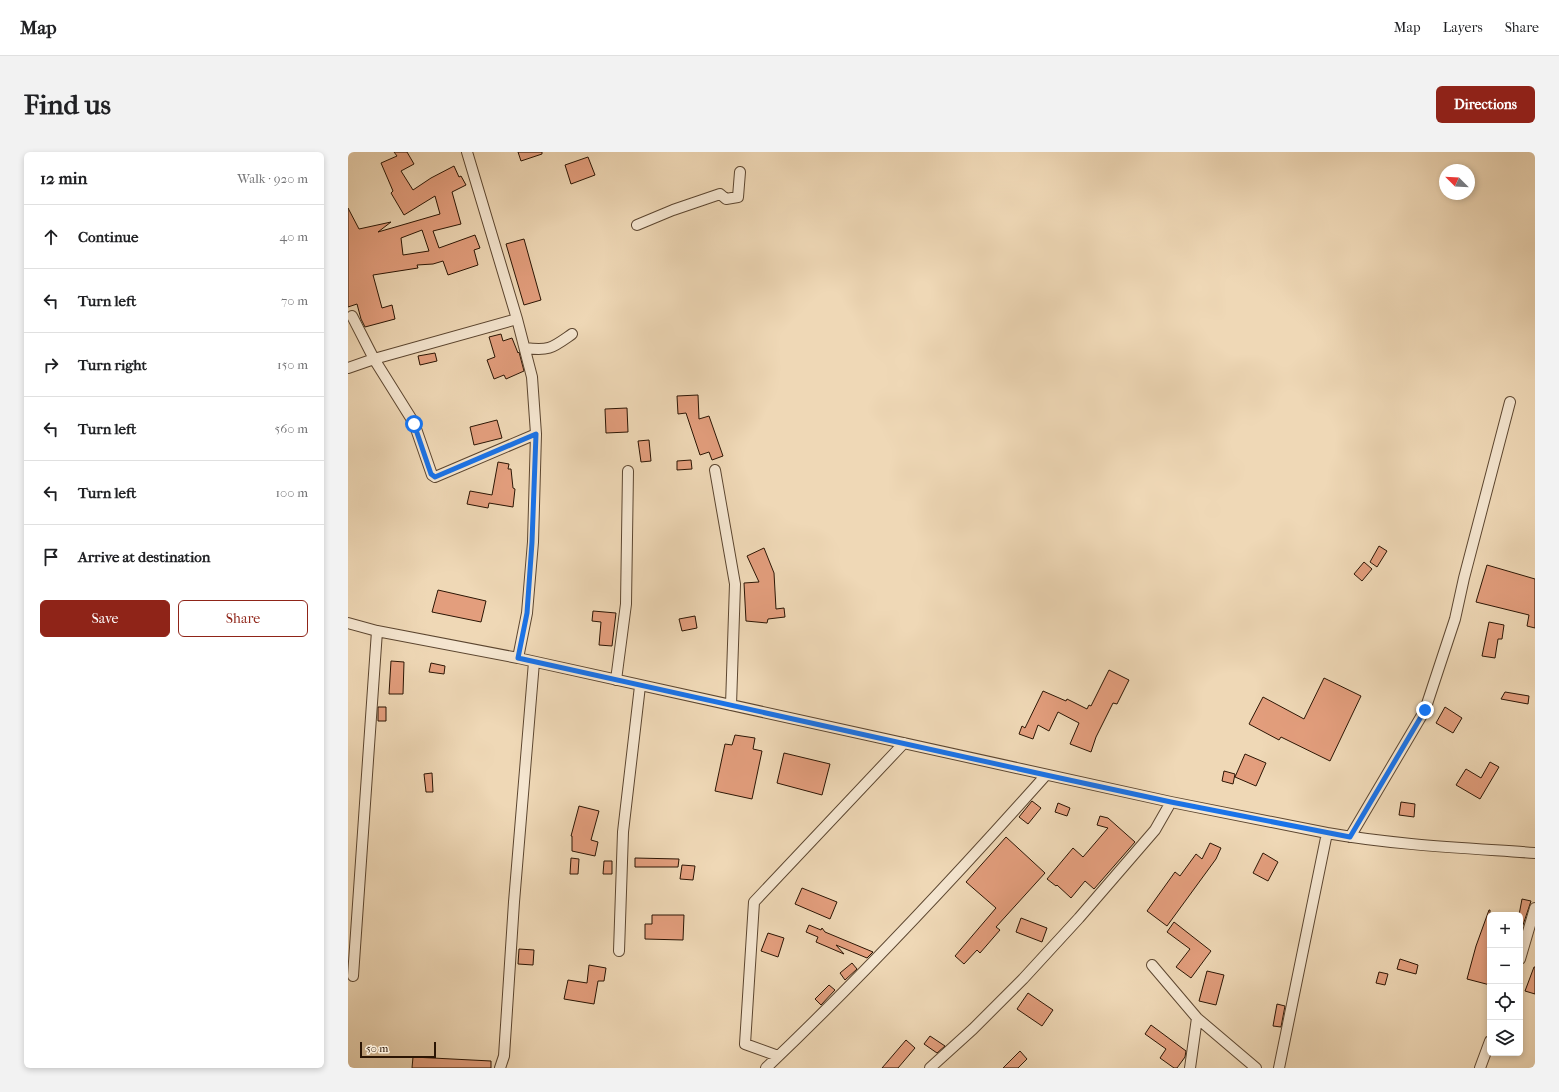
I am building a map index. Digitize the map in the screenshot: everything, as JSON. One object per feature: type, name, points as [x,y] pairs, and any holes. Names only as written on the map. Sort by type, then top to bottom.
[{"type":"street","points":[[467,152],[517,319],[532,376],[536,434],[532,542],[527,613],[518,658]]},
{"type":"street","points":[[637,225],[673,210],[720,194],[726,199],[738,197],[740,172]]},
{"type":"street","points":[[352,316],[374,359],[414,424],[432,476],[435,477],[445,474],[536,434]]},
{"type":"street","points":[[348,368],[374,359],[517,319]]},
{"type":"street","points":[[525,348],[542,350],[550,348],[572,334]]},
{"type":"street","points":[[1350,837],[1425,710],[1455,619],[1464,578],[1510,402]]},
{"type":"street","points":[[715,470],[735,584],[731,705]]},
{"type":"street","points":[[616,680],[626,604],[628,471]]},
{"type":"street","points":[[348,623],[377,631],[518,658],[1171,802],[1327,833],[1350,837],[1535,853]]},
{"type":"street","points":[[353,976],[377,631]]},
{"type":"street","points":[[500,1068],[504,1056],[534,662]]},
{"type":"street","points":[[619,951],[623,832],[640,686]]},
{"type":"street","points":[[778,1056],[745,1044],[754,902],[904,743]]},
{"type":"street","points":[[766,1068],[879,955],[963,867],[1046,775]]},
{"type":"street","points":[[930,1068],[979,1023],[1079,918],[1123,869],[1155,830],[1171,802]]},
{"type":"street","points":[[1279,1068],[1327,833]]},
{"type":"street","points":[[1523,948],[1535,908]]},
{"type":"street","points":[[1152,965],[1198,1018],[1256,1068]]},
{"type":"street","points":[[1190,1068],[1198,1018]]},
{"type":"street","points":[[1480,1068],[1487,1048]]},
{"type":"building","points":[[394,152],[407,152],[414,164],[401,171],[413,190],[431,178],[454,166],[459,177],[461,176],[466,185],[452,192],[461,224],[433,231],[439,248],[475,235],[480,248],[474,250],[478,265],[448,275],[443,261],[433,264],[417,265],[418,268],[373,275],[382,308],[392,305],[395,319],[365,327],[357,304],[348,307],[348,208],[359,229],[391,222],[378,232],[440,214],[435,196],[404,215],[391,193],[393,191],[381,163],[397,156]],"holes":[[[422,230],[429,251],[403,255],[401,238]]]},
{"type":"building","points":[[518,152],[542,152],[542,154],[521,161]]},
{"type":"building","points":[[588,157],[595,175],[571,184],[565,165]]},
{"type":"building","points":[[524,239],[541,300],[524,305],[506,244]]},
{"type":"building","points":[[501,334],[503,341],[512,338],[518,353],[519,352],[524,371],[506,379],[504,375],[494,379],[487,360],[495,357],[489,337]]},
{"type":"building","points":[[435,353],[437,361],[420,365],[418,356]]},
{"type":"building","points":[[698,395],[699,419],[709,416],[723,456],[712,460],[709,452],[700,455],[686,413],[678,414],[677,396]]},
{"type":"building","points":[[627,408],[628,432],[606,433],[605,409]]},
{"type":"building","points":[[497,420],[502,438],[474,445],[470,427]]},
{"type":"building","points":[[649,440],[651,461],[641,462],[638,441]]},
{"type":"building","points":[[691,460],[692,469],[677,470],[677,461]]},
{"type":"building","points":[[498,462],[509,464],[508,469],[511,469],[513,488],[515,489],[513,507],[489,503],[488,508],[467,504],[470,491],[492,495]]},
{"type":"building","points":[[1379,546],[1387,551],[1377,567],[1370,562]]},
{"type":"building","points":[[764,548],[774,573],[776,609],[784,608],[785,617],[768,619],[767,623],[746,621],[744,583],[759,582],[747,556]]},
{"type":"building","points":[[1364,562],[1372,569],[1362,581],[1354,574]]},
{"type":"building","points":[[1487,565],[1535,579],[1535,628],[1527,626],[1529,615],[1476,602]]},
{"type":"building","points":[[438,590],[486,601],[481,622],[432,612]]},
{"type":"building","points":[[593,611],[616,613],[612,646],[599,645],[601,622],[592,621]]},
{"type":"building","points":[[695,616],[697,628],[682,631],[679,619]]},
{"type":"building","points":[[1489,622],[1504,625],[1502,639],[1498,639],[1495,658],[1482,656]]},
{"type":"building","points":[[391,661],[404,662],[403,694],[389,694]]},
{"type":"building","points":[[431,663],[445,666],[444,674],[429,672]]},
{"type":"building","points":[[1109,670],[1129,680],[1117,704],[1113,703],[1096,737],[1091,752],[1070,744],[1079,723],[1058,712],[1049,731],[1038,725],[1033,739],[1019,734],[1022,726],[1025,728],[1043,691],[1066,701],[1067,699],[1087,709],[1089,705],[1091,706]]},
{"type":"building","points":[[1324,678],[1361,696],[1330,761],[1281,737],[1279,740],[1249,724],[1263,697],[1304,719]]},
{"type":"building","points":[[1505,692],[1529,696],[1528,704],[1501,699]]},
{"type":"building","points":[[378,707],[386,707],[386,721],[378,721]]},
{"type":"building","points":[[1445,707],[1462,718],[1453,733],[1436,723]]},
{"type":"building","points":[[735,735],[755,738],[753,749],[762,751],[752,799],[715,791],[725,744],[732,745]]},
{"type":"building","points":[[784,753],[830,764],[822,795],[777,783]]},
{"type":"building","points":[[1245,754],[1266,763],[1256,786],[1235,777]]},
{"type":"building","points":[[1490,762],[1499,767],[1480,799],[1456,785],[1466,769],[1481,778]]},
{"type":"building","points":[[1224,771],[1235,774],[1233,784],[1222,781]]},
{"type":"building","points":[[432,773],[433,792],[426,792],[424,774]]},
{"type":"building","points":[[1032,801],[1041,808],[1028,824],[1019,817]]},
{"type":"building","points":[[1401,802],[1415,804],[1414,817],[1399,815]]},
{"type":"building","points":[[1058,803],[1070,808],[1067,816],[1055,812]]},
{"type":"building","points":[[579,806],[599,811],[591,840],[598,842],[595,856],[572,851],[571,836]]},
{"type":"building","points":[[1100,816],[1108,818],[1135,842],[1094,889],[1085,881],[1071,898],[1057,885],[1056,886],[1047,879],[1073,848],[1083,857],[1108,828],[1097,825]]},
{"type":"building","points":[[1006,837],[1045,873],[996,927],[1000,930],[980,953],[977,950],[964,964],[955,956],[996,908],[966,882]]},
{"type":"building","points":[[1210,843],[1221,848],[1216,859],[1167,926],[1147,911],[1175,872],[1180,876],[1196,854],[1202,859]]},
{"type":"building","points":[[1263,853],[1278,862],[1268,881],[1253,873]]},
{"type":"building","points":[[571,858],[579,859],[578,874],[570,874]]},
{"type":"building","points":[[635,858],[679,859],[678,867],[635,867]]},
{"type":"building","points":[[604,861],[612,861],[612,874],[603,874]]},
{"type":"building","points":[[682,865],[695,866],[693,880],[680,879]]},
{"type":"building","points":[[802,888],[837,902],[830,919],[795,904]]},
{"type":"building","points":[[1522,899],[1531,901],[1523,925],[1523,912],[1520,912]]},
{"type":"building","points":[[652,915],[684,915],[683,940],[645,939],[645,924],[652,924]]},
{"type":"building","points":[[1487,916],[1487,984],[1467,979],[1476,946]]},
{"type":"building","points":[[1021,918],[1047,928],[1042,942],[1016,932]]},
{"type":"building","points":[[1174,922],[1211,951],[1191,978],[1176,967],[1190,949],[1167,932]]},
{"type":"building","points":[[809,925],[821,930],[822,928],[825,932],[873,952],[867,958],[836,945],[844,954],[816,942],[818,937],[806,932]]},
{"type":"building","points":[[768,933],[784,938],[778,957],[761,951]]},
{"type":"building","points":[[519,949],[534,950],[533,965],[518,964]]},
{"type":"building","points":[[1400,959],[1418,965],[1416,974],[1397,969]]},
{"type":"building","points":[[852,963],[857,969],[845,980],[840,973]]},
{"type":"building","points":[[589,965],[606,968],[604,981],[598,981],[594,1004],[564,999],[568,980],[587,983]]},
{"type":"building","points":[[1535,967],[1535,994],[1525,991]]},
{"type":"building","points":[[1207,971],[1224,975],[1216,1005],[1199,1001]]},
{"type":"building","points":[[1379,972],[1388,974],[1385,985],[1376,983]]},
{"type":"building","points":[[829,985],[835,990],[821,1005],[815,999]]},
{"type":"building","points":[[1028,993],[1053,1010],[1042,1026],[1017,1009]]},
{"type":"building","points":[[1277,1004],[1285,1006],[1281,1027],[1273,1026]]},
{"type":"building","points":[[1151,1025],[1186,1051],[1185,1057],[1177,1068],[1174,1068],[1160,1058],[1166,1049],[1145,1034]]},
{"type":"building","points":[[930,1036],[945,1046],[937,1053],[924,1044]]},
{"type":"building","points":[[906,1040],[915,1048],[898,1068],[882,1068]]},
{"type":"building","points":[[1020,1051],[1027,1059],[1018,1068],[1003,1068]]},
{"type":"building","points":[[413,1057],[491,1061],[491,1068],[412,1068]]},
{"type":"route","points":[[414,424],[431,474],[435,477],[536,434],[532,542],[527,613],[518,658],[1171,802],[1350,837],[1425,710]]}]
